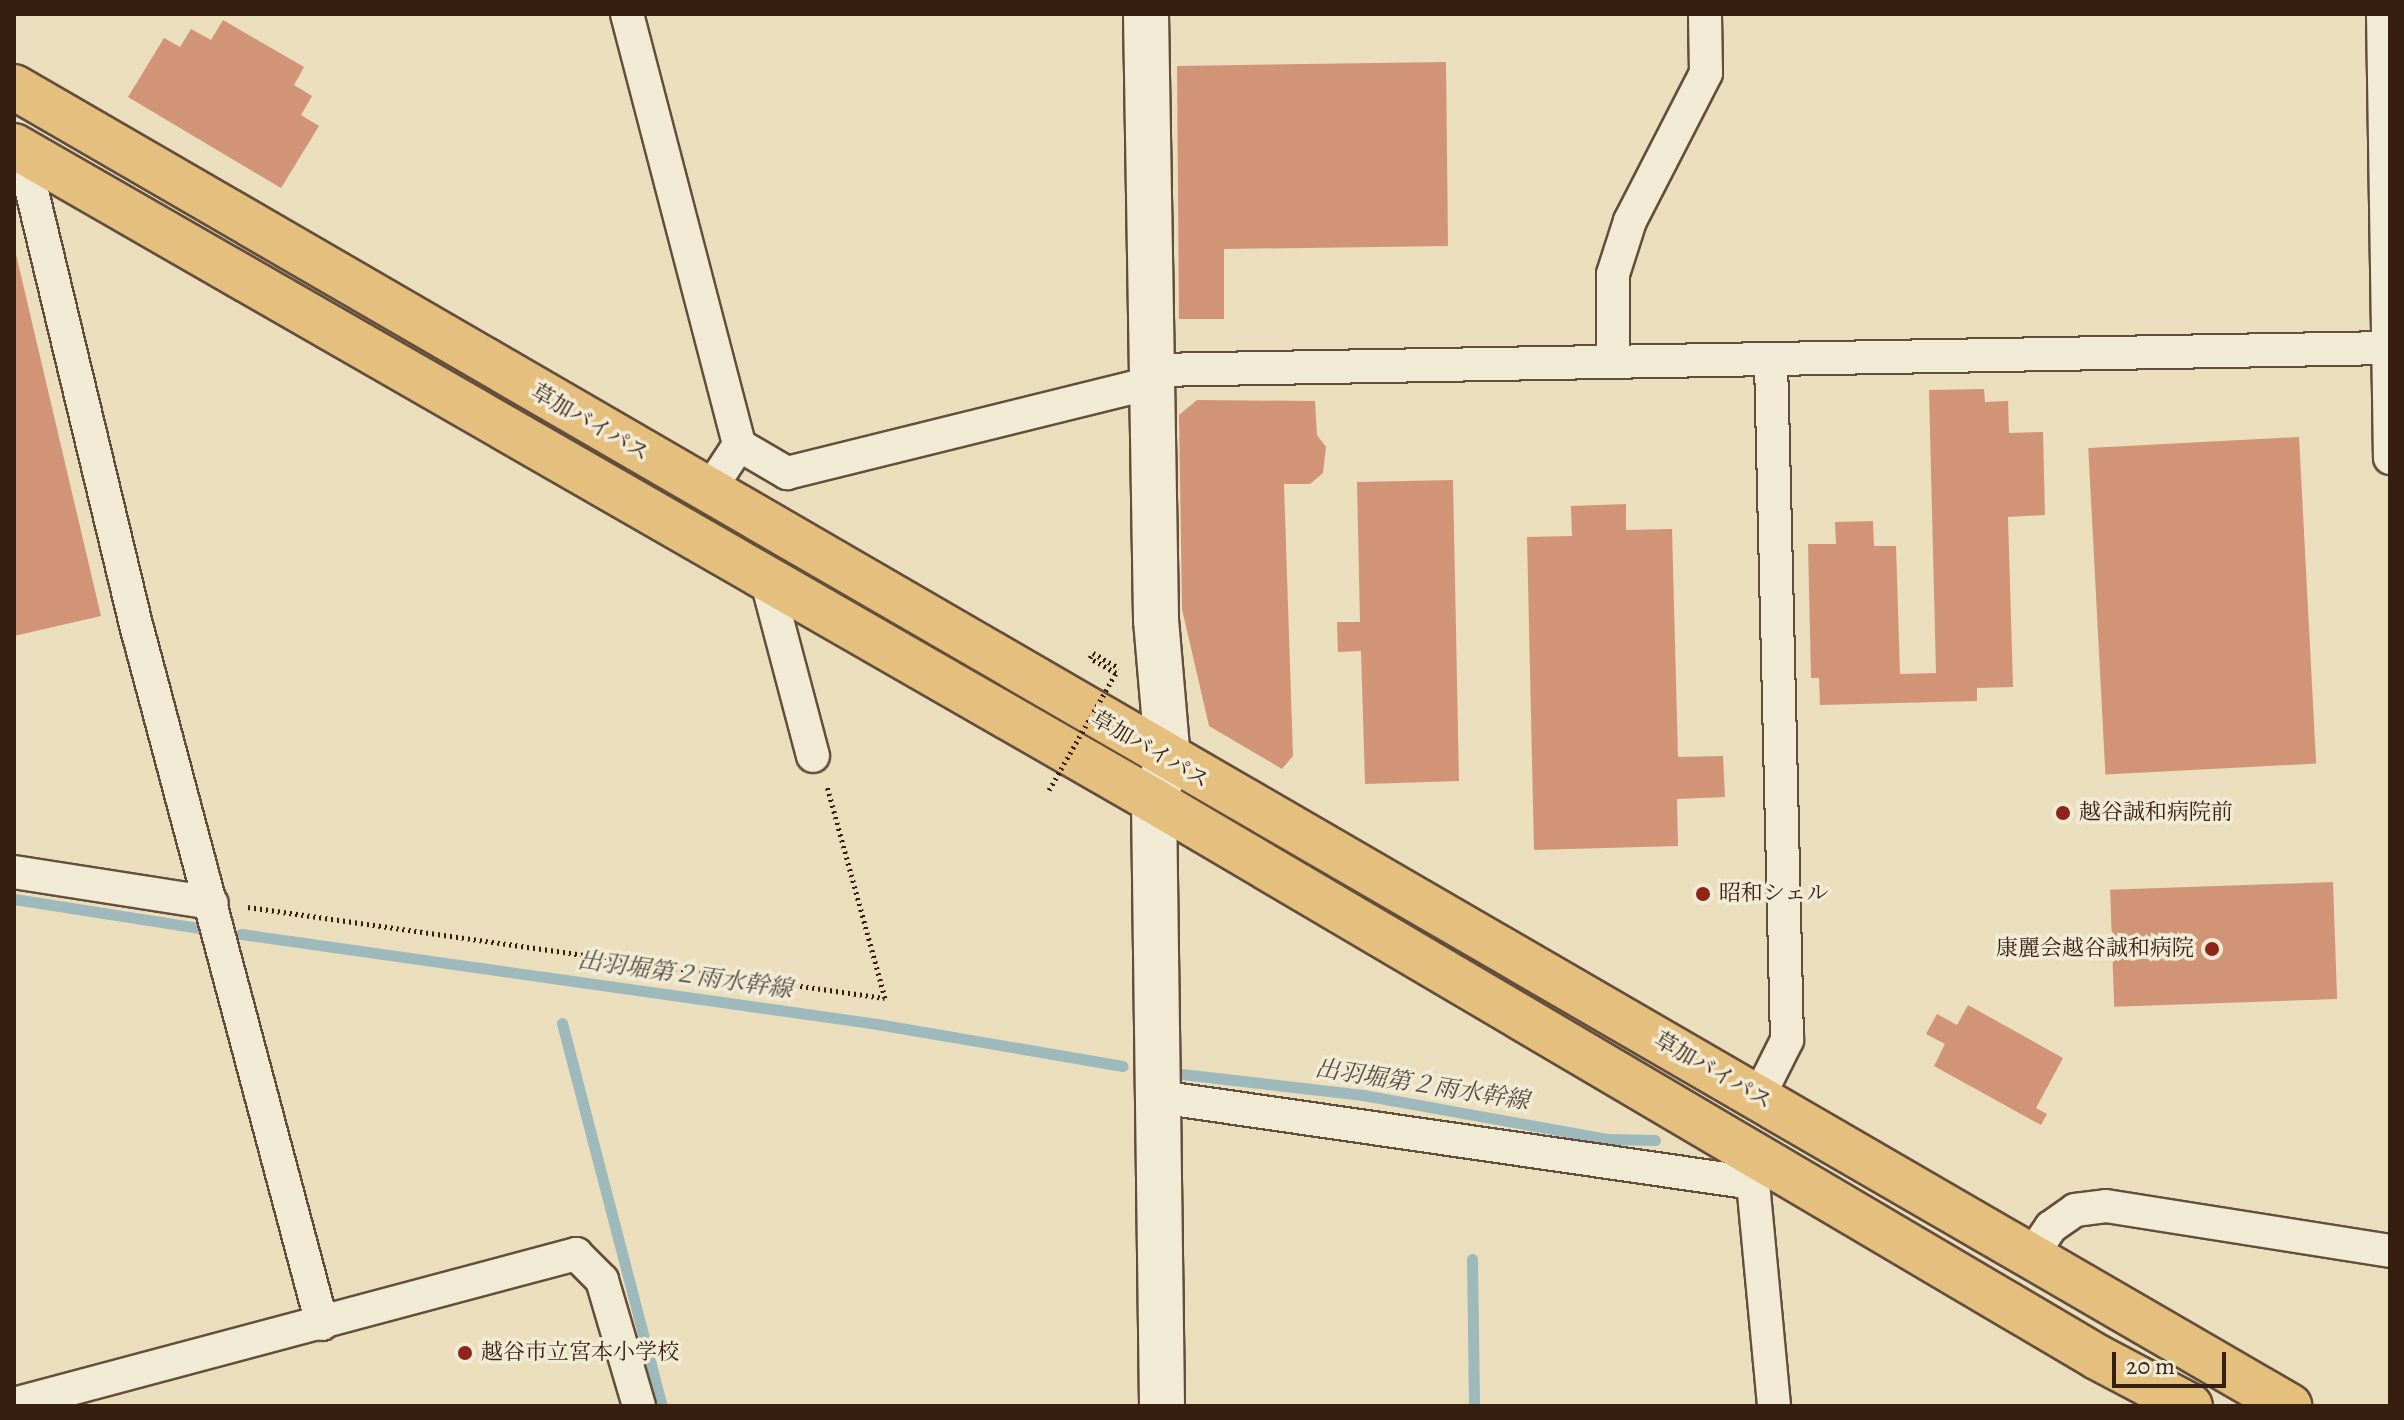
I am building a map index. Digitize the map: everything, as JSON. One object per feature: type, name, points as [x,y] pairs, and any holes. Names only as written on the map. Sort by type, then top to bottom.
[{"type":"highway","name":"草加バイパス","points":[[14,87],[708,492],[1161,780],[1761,1172],[2190,1406]]},
{"type":"highway","name":"草加バイパス","points":[[18,148],[766,578],[1161,780],[1759,1096],[2030,1258],[2289,1406]]},
{"type":"street","points":[[627,14],[739,445],[787,473],[1154,376],[1613,362],[2389,348]]},
{"type":"street","points":[[1146,14],[1161,780],[1159,1097],[1162,1406]]},
{"type":"street","points":[[1613,362],[1613,274],[1630,221],[1706,73],[1705,14]]},
{"type":"street","points":[[2383,14],[2390,458]]},
{"type":"street","points":[[18,148],[138,632],[322,1324]]},
{"type":"street","points":[[1759,1096],[1787,1040],[1771,360]]},
{"type":"street","points":[[708,492],[739,445]]},
{"type":"street","points":[[766,578],[813,756]]},
{"type":"street","points":[[14,872],[212,903]]},
{"type":"street","points":[[1159,1097],[1761,1172],[1774,1406]]},
{"type":"street","points":[[2030,1258],[2051,1227],[2075,1210],[2106,1206],[2390,1251]]},
{"type":"street","points":[[14,1404],[576,1254],[602,1280],[639,1406]]},
{"type":"path","points":[[1049,790],[1116,673],[1090,658],[1093,653],[1120,668]]},
{"type":"path","points":[[212,903],[885,998],[821,766],[813,756]]},
{"type":"building","points":[[223,20],[304,67],[294,85],[312,96],[301,115],[319,126],[281,188],[128,97],[164,38],[180,47],[191,29],[211,40]]},
{"type":"building","points":[[1446,62],[1448,246],[1224,249],[1224,319],[1179,319],[1177,66]]},
{"type":"building","points":[[14,251],[101,616],[14,636]]},
{"type":"building","points":[[1984,389],[1985,402],[2008,401],[2009,433],[2043,432],[2045,515],[2008,517],[2013,687],[1977,688],[1977,701],[1820,705],[1819,678],[1811,678],[1808,544],[1836,544],[1835,522],[1873,521],[1874,546],[1896,546],[1900,674],[1936,673],[1929,390]]},
{"type":"building","points":[[1197,400],[1315,401],[1317,435],[1326,447],[1323,473],[1310,484],[1284,484],[1293,756],[1282,769],[1209,726],[1182,609],[1179,415]]},
{"type":"building","points":[[2299,437],[2316,764],[2105,775],[2088,448]]},
{"type":"building","points":[[1453,480],[1459,781],[1365,784],[1361,651],[1338,652],[1337,622],[1360,622],[1357,482]]},
{"type":"building","points":[[1626,504],[1626,530],[1672,529],[1678,757],[1723,756],[1725,797],[1677,799],[1678,846],[1534,850],[1527,537],[1572,536],[1571,506]]},
{"type":"building","points":[[2333,882],[2337,999],[2114,1007],[2110,890]]},
{"type":"building","points":[[1968,1005],[2063,1058],[2036,1108],[2047,1114],[2041,1125],[1934,1066],[1945,1044],[1926,1034],[1937,1014],[1957,1025]]},
{"type":"waterway","name":"出羽堀第２雨水幹線","points":[[14,899],[205,929]]},
{"type":"waterway","name":"出羽堀第２雨水幹線","points":[[241,934],[877,1024],[1122,1066]]},
{"type":"waterway","points":[[562,1023],[662,1406]]},
{"type":"waterway","name":"出羽堀第２雨水幹線","points":[[1182,1074],[1363,1095],[1608,1139],[1655,1140]]},
{"type":"waterway","points":[[1472,1259],[1474,1406]]},
{"type":"place","name":"越谷誠和病院前","points":[[2063,813]]},
{"type":"place","name":"昭和シェル","points":[[1703,894]]},
{"type":"place","name":"康麗会越谷誠和病院","points":[[2212,949]]},
{"type":"place","name":"越谷市立宮本小学校","points":[[465,1353]]}]
